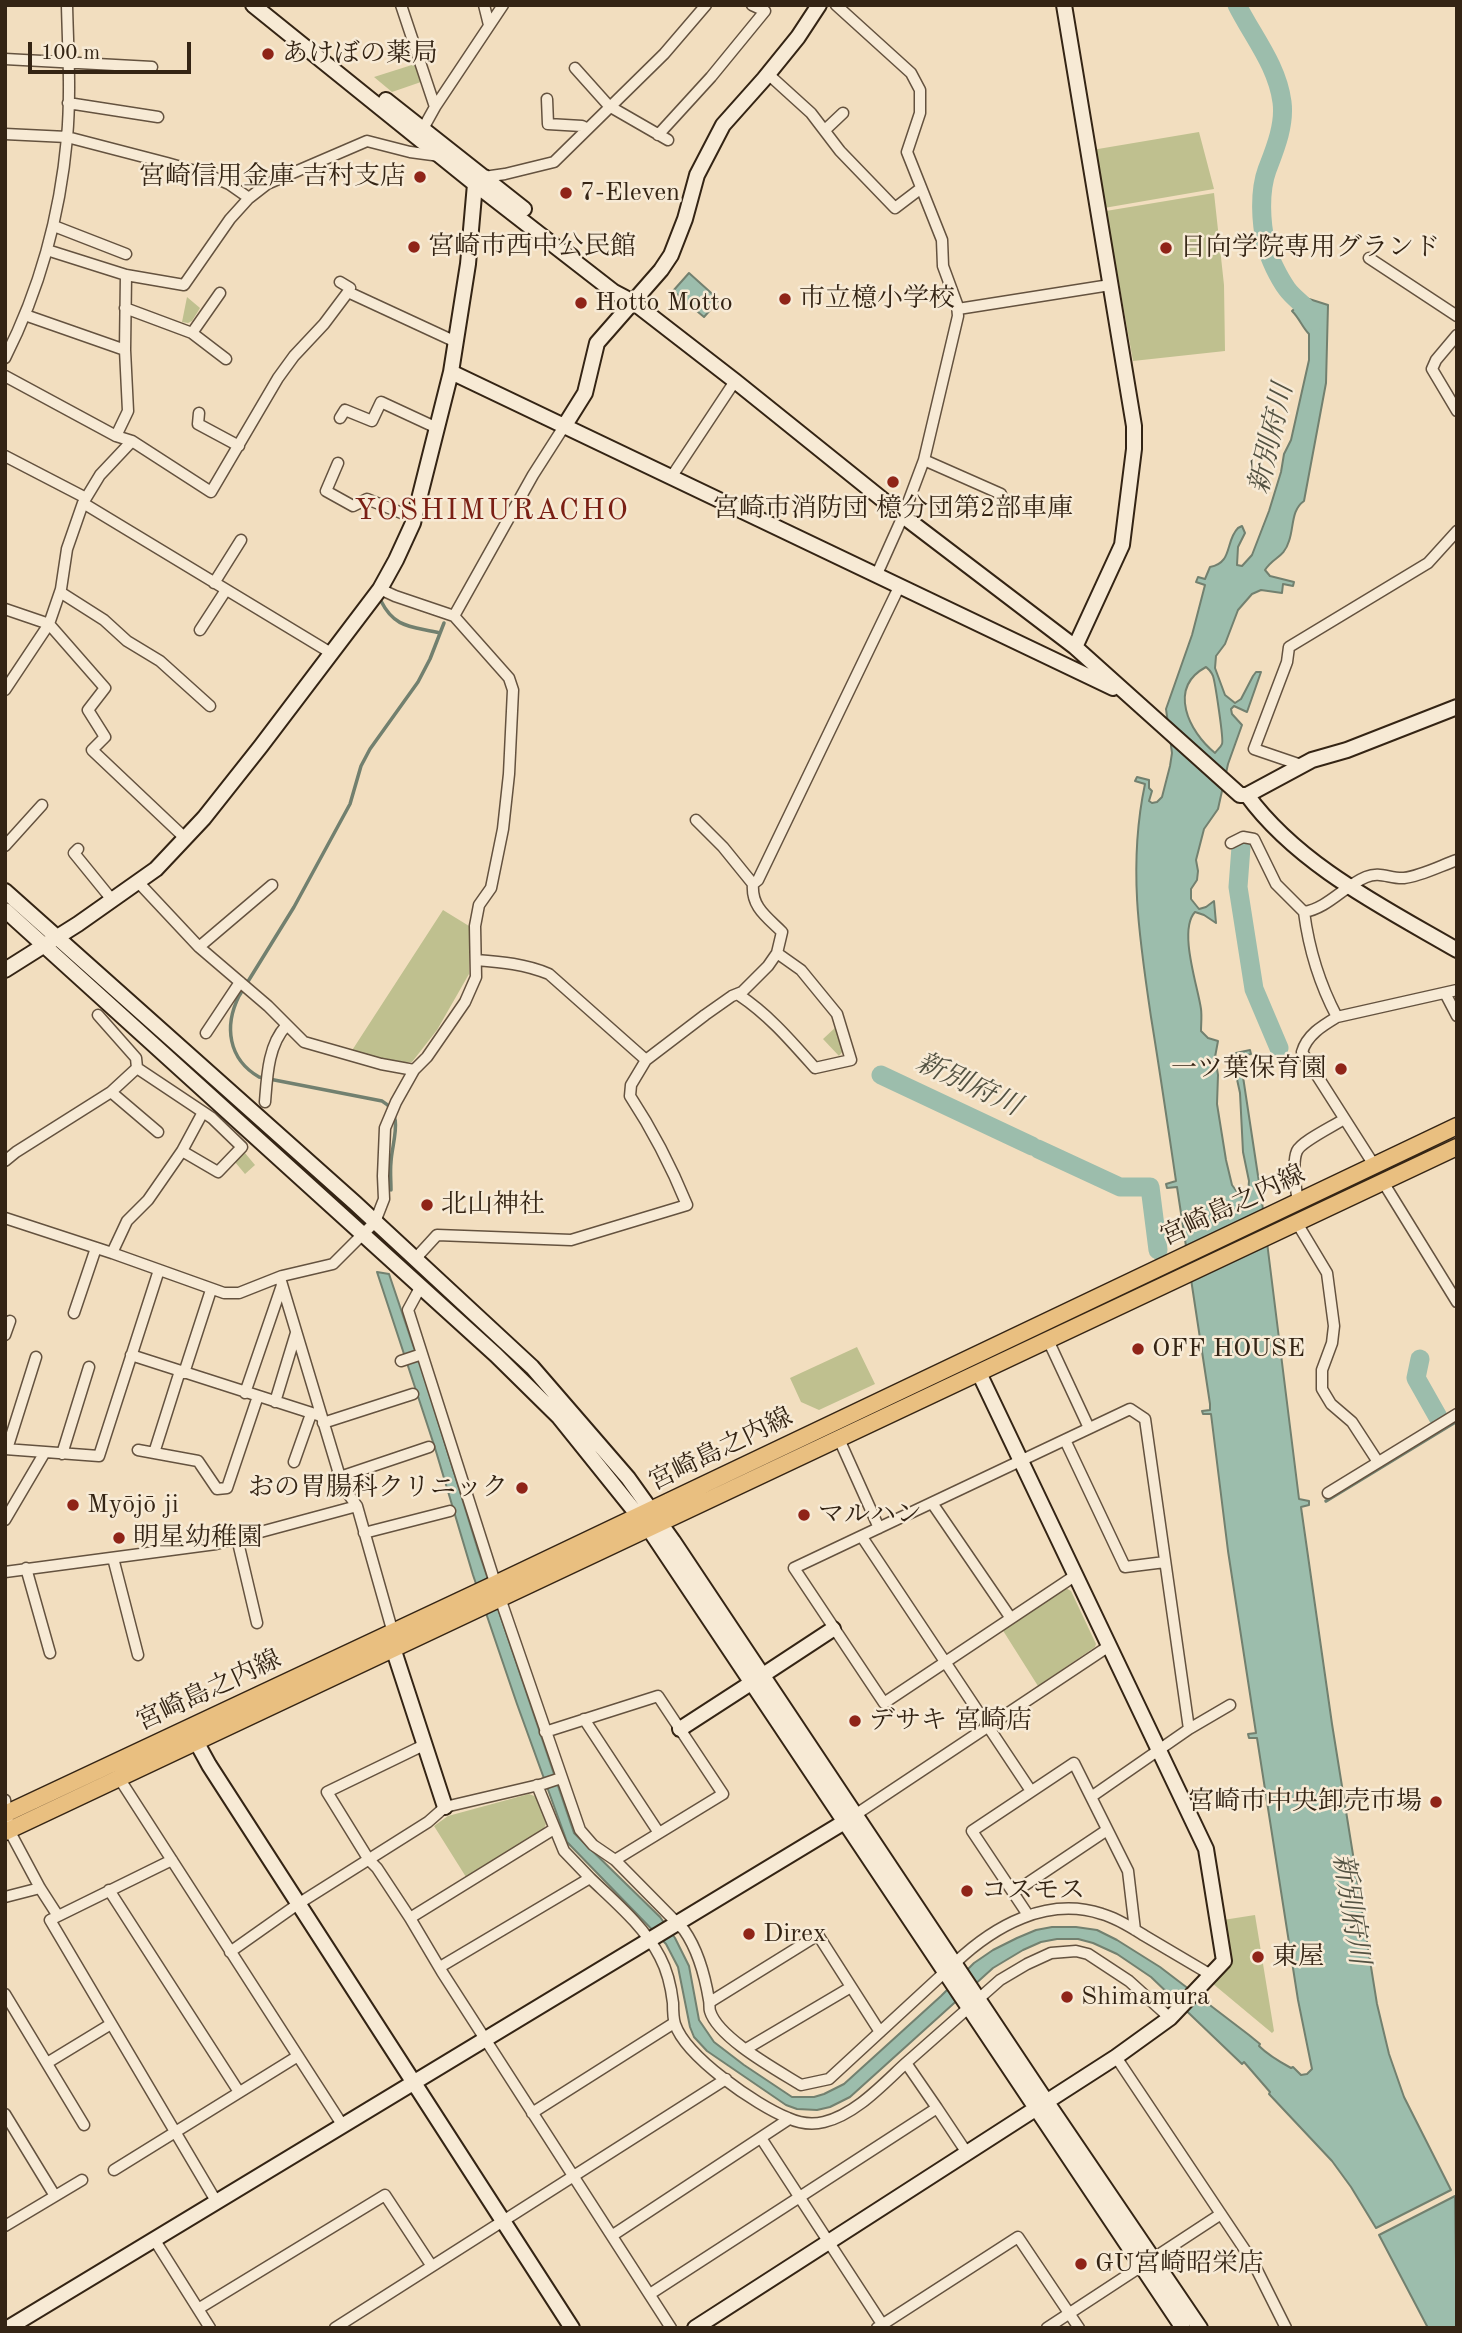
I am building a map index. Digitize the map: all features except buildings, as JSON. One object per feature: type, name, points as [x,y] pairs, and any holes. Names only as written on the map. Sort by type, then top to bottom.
[{"type":"main road","name":"宮崎島之内線","points":[[7,1818],[650,1520],[1181,1257],[1457,1126]]},
{"type":"main road","name":"宮崎島之内線","points":[[650,1520],[839,1439],[1457,1147]]},
{"type":"main road","name":"宮崎島之内線","points":[[7,1818],[119,1778],[192,1734]]},
{"type":"street","points":[[5,358],[25,315],[54,226],[67,138],[67,5]]},
{"type":"street","points":[[253,5],[421,133],[441,156],[479,181],[554,162],[664,54],[706,5]]},
{"type":"street","points":[[267,5],[479,181],[619,287],[633,302],[903,516],[1075,647],[1244,795],[1288,839],[1350,887],[1457,950]]},
{"type":"street","points":[[401,5],[435,107]]},
{"type":"street","points":[[484,5],[489,25]]},
{"type":"street","points":[[421,133],[435,107],[503,5]]},
{"type":"street","points":[[575,68],[609,106],[663,137],[765,11],[752,5]]},
{"type":"street","points":[[454,616],[533,475],[585,393],[597,343],[671,255],[698,175],[723,125],[798,37],[820,5]]},
{"type":"street","points":[[836,5],[911,73],[920,90],[920,113],[907,152],[942,240],[943,266],[958,309],[924,460],[877,574]]},
{"type":"street","points":[[1064,5],[1134,426],[1134,449],[1122,545],[1075,647]]},
{"type":"street","points":[[5,59],[152,67]]},
{"type":"street","points":[[768,74],[811,113],[841,151],[895,208],[920,189]]},
{"type":"street","points":[[547,99],[548,124],[586,128]]},
{"type":"street","points":[[68,103],[158,117]]},
{"type":"street","points":[[825,130],[843,113]]},
{"type":"street","points":[[5,134],[67,138],[206,174],[229,184],[249,198]]},
{"type":"street","points":[[47,250],[125,275],[184,285],[230,219],[249,198],[267,184],[367,141],[410,152],[441,156]]},
{"type":"street","points":[[5,970],[113,901],[156,869],[204,818],[380,589],[414,518],[451,372],[479,181]]},
{"type":"street","points":[[54,226],[126,254]]},
{"type":"street","points":[[1369,258],[1457,316]]},
{"type":"street","points":[[116,436],[128,411],[125,275]]},
{"type":"street","points":[[5,376],[116,436],[132,441],[211,492],[278,378],[348,292],[350,288],[340,282]]},
{"type":"street","points":[[958,309],[1110,285]]},
{"type":"street","points":[[348,292],[456,342]]},
{"type":"street","points":[[192,333],[220,293]]},
{"type":"street","points":[[125,308],[192,333],[226,359]]},
{"type":"street","points":[[25,315],[125,350]]},
{"type":"street","points":[[1457,335],[1436,360],[1432,369],[1457,411]]},
{"type":"street","points":[[451,372],[1127,694]]},
{"type":"street","points":[[672,476],[735,381]]},
{"type":"street","points":[[340,418],[345,410],[372,421],[381,402],[437,428]]},
{"type":"street","points":[[199,413],[198,424],[239,446]]},
{"type":"street","points":[[5,690],[49,625],[60,592],[67,549],[84,500],[100,475],[132,441]]},
{"type":"street","points":[[5,456],[84,500],[214,583],[331,653]]},
{"type":"street","points":[[924,460],[1001,494]]},
{"type":"street","points":[[338,463],[326,491],[353,506],[367,499],[414,518]]},
{"type":"street","points":[[1301,765],[1254,749],[1287,662],[1289,647],[1428,562],[1457,531]]},
{"type":"street","points":[[214,583],[241,540]]},
{"type":"street","points":[[415,1259],[437,1235],[571,1240],[687,1205],[660,1143],[629,1096],[631,1085],[646,1060],[732,996],[739,995],[777,953],[782,932],[759,908],[752,895],[754,884],[788,820],[900,585]]},
{"type":"street","points":[[5,1218],[224,1293],[239,1293],[281,1281],[315,1266],[333,1264],[375,1222],[384,1199],[385,1128],[414,1070],[427,1057],[465,1002],[476,977],[474,944],[479,905],[491,888],[503,829],[513,690],[509,678],[454,616],[380,589]]},
{"type":"street","points":[[200,630],[226,590]]},
{"type":"street","points":[[60,592],[160,661],[210,706]]},
{"type":"street","points":[[5,609],[49,625],[104,688],[88,710],[105,737],[92,750],[185,838]]},
{"type":"street","points":[[5,667],[18,671]]},
{"type":"street","points":[[1244,795],[1301,765],[1457,707]]},
{"type":"street","points":[[5,846],[42,805]]},
{"type":"street","points":[[695,820],[754,884]]},
{"type":"street","points":[[1231,843],[1242,837],[1254,839],[1276,884],[1304,912],[1312,956],[1323,990],[1337,1017]]},
{"type":"street","points":[[78,849],[74,853],[113,901]]},
{"type":"street","points":[[1304,912],[1314,910],[1373,875],[1406,878],[1457,860]]},
{"type":"street","points":[[139,883],[199,947],[268,1006],[286,1027],[304,1042],[381,1064],[414,1070]]},
{"type":"street","points":[[199,947],[272,885]]},
{"type":"street","points":[[5,891],[50,941],[559,1417],[650,1520]]},
{"type":"street","points":[[5,910],[112,986],[375,1222],[531,1367],[628,1478],[650,1520],[1040,2105],[1148,2263],[1200,2328]]},
{"type":"street","points":[[739,995],[758,1008],[781,1030],[815,1068],[851,1060],[837,1014],[801,970],[777,953]]},
{"type":"street","points":[[476,960],[509,962],[533,967],[549,974],[646,1060]]},
{"type":"street","points":[[206,1033],[243,985]]},
{"type":"street","points":[[1374,1165],[1302,1052],[1305,1041],[1337,1017],[1457,990]]},
{"type":"street","points":[[1445,993],[1457,1016]]},
{"type":"street","points":[[98,1015],[136,1058],[138,1068],[203,1112],[242,1147],[218,1172],[182,1151]]},
{"type":"street","points":[[265,1102],[274,1048],[286,1027]]},
{"type":"street","points":[[5,1161],[111,1092],[138,1068]]},
{"type":"street","points":[[111,1092],[158,1132]]},
{"type":"street","points":[[113,1253],[127,1221],[148,1200],[182,1151],[203,1112]]},
{"type":"street","points":[[1298,1202],[1296,1152],[1302,1145],[1345,1119]]},
{"type":"street","points":[[1383,1182],[1457,1302]]},
{"type":"street","points":[[1292,1226],[1327,1273],[1334,1326],[1332,1343],[1322,1370],[1322,1389],[1331,1404],[1352,1422],[1378,1462]]},
{"type":"street","points":[[74,1313],[96,1248]]},
{"type":"street","points":[[37,1357],[6,1449],[99,1456],[159,1270]]},
{"type":"street","points":[[281,1281],[319,1417],[343,1487],[357,1506],[393,1641],[445,1807]]},
{"type":"street","points":[[245,1392],[281,1281]]},
{"type":"street","points":[[421,1286],[408,1310],[491,1594],[580,1830],[593,1845],[615,1860],[692,1942],[710,2001],[710,2011],[719,2027],[746,2049],[801,2085],[829,2079],[986,1936],[1028,1915],[1047,1910],[1072,1908],[1102,1914],[1135,1930],[1211,1975]]},
{"type":"street","points":[[154,1453],[211,1290]]},
{"type":"street","points":[[5,1335],[10,1321]]},
{"type":"street","points":[[275,1402],[296,1333]]},
{"type":"street","points":[[1048,1340],[1089,1428]]},
{"type":"street","points":[[401,1361],[422,1354]]},
{"type":"street","points":[[131,1355],[319,1417],[413,1394]]},
{"type":"street","points":[[62,1454],[89,1367]]},
{"type":"street","points":[[695,2328],[1116,2057],[1174,2013],[1224,1961],[1206,1849],[979,1373]]},
{"type":"street","points":[[138,1450],[198,1461],[217,1489],[227,1488],[258,1396]]},
{"type":"street","points":[[1076,1576],[1010,1617],[884,1703],[794,1569],[1130,1409],[1145,1419],[1189,1729]]},
{"type":"street","points":[[1328,1493],[1457,1414]]},
{"type":"street","points":[[294,1462],[319,1417]]},
{"type":"street","points":[[839,1439],[879,1528]]},
{"type":"street","points":[[1065,1440],[1125,1567],[1165,1562]]},
{"type":"street","points":[[340,1477],[429,1447]]},
{"type":"street","points":[[5,1520],[45,1452]]},
{"type":"street","points":[[932,1503],[1010,1617]]},
{"type":"street","points":[[5,1572],[216,1544],[357,1506]]},
{"type":"street","points":[[365,1533],[450,1511]]},
{"type":"street","points":[[862,1537],[1031,1791]]},
{"type":"street","points":[[237,1538],[257,1623]]},
{"type":"street","points":[[113,1558],[138,1655]]},
{"type":"street","points":[[26,1568],[50,1653]]},
{"type":"street","points":[[680,1729],[833,1629]]},
{"type":"street","points":[[8,2328],[850,1819],[1109,1646]]},
{"type":"street","points":[[545,1732],[658,1696],[723,1794],[615,1860]]},
{"type":"street","points":[[1091,1797],[1189,1729],[1230,1705]]},
{"type":"street","points":[[584,1719],[659,1833]]},
{"type":"street","points":[[192,1734],[298,1905],[572,2328]]},
{"type":"street","points":[[424,1745],[327,1792],[671,2328]]},
{"type":"street","points":[[1028,1915],[972,1831],[1074,1763],[1128,1871],[1135,1930]]},
{"type":"street","points":[[119,1778],[343,2126]]},
{"type":"street","points":[[230,1951],[428,1822],[445,1807],[561,1778]]},
{"type":"street","points":[[540,1785],[564,1851],[653,1939],[669,1977],[674,2023],[688,2046],[705,2065],[789,2119],[806,2124],[822,2122],[836,2118],[862,2102],[972,2001],[1000,1980],[1051,1953],[1076,1951],[1088,1954],[1174,2013]]},
{"type":"street","points":[[7,1818],[40,1888],[58,1916]]},
{"type":"street","points":[[410,1918],[554,1829]]},
{"type":"street","points":[[1013,1893],[1107,1830]]},
{"type":"street","points":[[172,1860],[50,1920],[216,2202]]},
{"type":"street","points":[[440,1967],[590,1878]]},
{"type":"street","points":[[5,1897],[40,1888]]},
{"type":"street","points":[[109,1890],[239,2092]]},
{"type":"street","points":[[710,2001],[818,1935],[880,2032]]},
{"type":"street","points":[[746,2049],[851,1987]]},
{"type":"street","points":[[5,1994],[84,2125]]},
{"type":"street","points":[[532,2113],[674,2023]]},
{"type":"street","points":[[47,2063],[111,2024]]},
{"type":"street","points":[[114,2170],[298,2056]]},
{"type":"street","points":[[1116,2057],[1253,2262],[1286,2328]]},
{"type":"street","points":[[906,2063],[967,2153]]},
{"type":"street","points":[[335,2328],[726,2079]]},
{"type":"street","points":[[650,2294],[937,2108]]},
{"type":"street","points":[[5,2114],[55,2196]]},
{"type":"street","points":[[613,2235],[789,2119]]},
{"type":"street","points":[[761,2138],[881,2327],[1018,2237],[1079,2328]]},
{"type":"street","points":[[5,2226],[82,2180]]},
{"type":"street","points":[[198,2309],[385,2195],[431,2265]]},
{"type":"street","points":[[1047,2328],[1221,2214]]},
{"type":"street","points":[[154,2239],[210,2328]]},
{"type":"street","points":[[1148,2263],[1182,2328]]},
{"type":"green space","points":[[415,64],[421,82],[392,92],[374,77]]},
{"type":"green space","points":[[1199,132],[1214,189],[1104,208],[1092,150]]},
{"type":"green space","name":"日向学院専用グランド","points":[[1214,193],[1224,285],[1225,351],[1133,361],[1106,211]]},
{"type":"green space","points":[[187,297],[200,308],[188,323],[182,322]]},
{"type":"green space","points":[[443,910],[469,926],[469,974],[437,1030],[412,1062],[392,1062],[351,1052]]},
{"type":"green space","points":[[837,1026],[843,1051],[839,1056],[823,1039]]},
{"type":"green space","points":[[245,1153],[255,1165],[245,1174],[235,1162]]},
{"type":"green space","points":[[857,1347],[875,1384],[819,1410],[801,1402],[790,1378]]},
{"type":"green space","points":[[1066,1588],[1071,1591],[1096,1644],[1038,1686],[1002,1629]]},
{"type":"green space","points":[[529,1794],[537,1797],[546,1824],[543,1830],[466,1877],[434,1826],[448,1816]]},
{"type":"green space","points":[[1255,1915],[1274,2031],[1272,2033],[1212,1983],[1229,1965],[1223,1920]]},
{"type":"water","points":[[689,273],[719,300],[704,317],[673,291]]},
{"type":"water","points":[[1306,298],[1328,305],[1326,383],[1304,501],[1295,514],[1287,547],[1265,570],[1270,576],[1294,582],[1293,586],[1283,584],[1282,593],[1261,590],[1252,594],[1238,610],[1225,644],[1216,656],[1215,668],[1225,695],[1235,703],[1241,699],[1256,672],[1261,672],[1247,712],[1234,706],[1231,709],[1242,725],[1228,764],[1218,809],[1204,829],[1196,860],[1197,880],[1191,889],[1191,899],[1199,909],[1214,901],[1216,923],[1195,912],[1188,932],[1190,959],[1201,1009],[1201,1031],[1208,1038],[1218,1041],[1215,1057],[1218,1075],[1217,1104],[1226,1160],[1232,1185],[1244,1198],[1248,1194],[1249,1181],[1243,1152],[1240,1093],[1233,1061],[1236,1053],[1250,1050],[1251,1054],[1240,1057],[1262,1202],[1299,1499],[1309,1501],[1309,1505],[1301,1507],[1332,1724],[1377,2004],[1389,2054],[1404,2097],[1451,2190],[1376,2228],[1332,2161],[1269,2094],[1244,2062],[1242,2064],[1151,1977],[1117,1954],[1078,1939],[1041,1942],[993,1968],[850,2097],[830,2107],[817,2110],[797,2109],[786,2105],[707,2051],[694,2037],[690,2027],[678,1967],[666,1944],[567,1842],[473,1575],[406,1360],[418,1356],[478,1550],[574,1833],[660,1917],[675,1938],[689,1966],[699,2020],[714,2042],[792,2097],[824,2094],[844,2084],[974,1963],[993,1950],[1036,1930],[1076,1927],[1097,1930],[1160,1967],[1249,2035],[1266,2052],[1293,2067],[1301,2075],[1312,2069],[1298,2000],[1257,1738],[1249,1738],[1248,1734],[1256,1733],[1228,1551],[1211,1414],[1203,1414],[1202,1411],[1210,1410],[1210,1404],[1177,1187],[1167,1188],[1166,1184],[1176,1181],[1139,929],[1136,872],[1145,784],[1135,781],[1137,777],[1149,780],[1149,788],[1152,791],[1149,801],[1152,803],[1162,797],[1172,753],[1166,709],[1192,635],[1205,585],[1196,582],[1198,577],[1205,579],[1210,567],[1222,561],[1234,533],[1242,526],[1245,533],[1238,547],[1237,565],[1242,566],[1252,555],[1269,511],[1284,454],[1291,440],[1309,360],[1309,334],[1292,311]],"holes":[[[1206,667],[1214,680],[1222,733],[1222,744],[1215,753],[1197,734],[1186,710],[1187,686],[1194,676]]]},
{"type":"water","points":[[377,1272],[389,1274],[416,1354],[405,1357]]},
{"type":"water","points":[[1455,2196],[1457,2328],[1428,2328],[1379,2235]]},
{"type":"waterway","name":"新別府川","points":[[1237,5],[1270,63],[1282,102],[1281,128],[1263,188],[1262,217],[1266,245],[1284,284],[1315,321]]},
{"type":"waterway","points":[[381,601],[398,622],[440,633]]},
{"type":"waterway","points":[[391,1190],[396,1128],[389,1106],[382,1101],[259,1077],[249,1070],[235,1051],[231,1019],[239,996],[294,907],[350,804],[361,766],[370,749],[418,682],[444,623]]},
{"type":"waterway","name":"新別府川","points":[[1241,847],[1238,887],[1254,989],[1279,1048]]},
{"type":"waterway","name":"新別府川","points":[[881,1075],[1032,1146]]},
{"type":"waterway","name":"新別府川","points":[[1038,1149],[1120,1187],[1150,1187],[1158,1250]]},
{"type":"waterway","name":"新別府川","points":[[1420,1359],[1416,1378],[1438,1417]]},
{"type":"waterway","name":"新別府川","points":[[1326,1501],[1457,1421]]},
{"type":"place","name":"あけぼの薬局","points":[[268,54]]},
{"type":"place","name":"宮崎信用金庫 吉村支店","points":[[420,177]]},
{"type":"place","name":"7-Eleven","points":[[566,193]]},
{"type":"place","name":"宮崎市西中公民館","points":[[414,247]]},
{"type":"place","name":"日向学院専用グランド","points":[[1166,248]]},
{"type":"place","name":"市立檍小学校","points":[[785,299]]},
{"type":"place","name":"Hotto Motto","points":[[581,303]]},
{"type":"place","name":"宮崎市消防団 檍分団第2部車庫","points":[[893,482]]},
{"type":"place","name":"一ツ葉保育園","points":[[1341,1069]]},
{"type":"place","name":"北山神社","points":[[427,1205]]},
{"type":"place","name":"OFF HOUSE","points":[[1138,1349]]},
{"type":"place","name":"おの胃腸科クリニック","points":[[522,1488]]},
{"type":"place","name":"Myōjō ji","points":[[73,1505]]},
{"type":"place","name":"マルハン","points":[[804,1515]]},
{"type":"place","name":"明星幼稚園","points":[[119,1538]]},
{"type":"place","name":"デサキ 宮崎店","points":[[855,1721]]},
{"type":"place","name":"宮崎市中央卸売市場","points":[[1436,1802]]},
{"type":"place","name":"コスモス","points":[[967,1891]]},
{"type":"place","name":"Direx","points":[[749,1934]]},
{"type":"place","name":"東屋","points":[[1258,1957]]},
{"type":"place","name":"Shimamura","points":[[1067,1997]]},
{"type":"place","name":"GU宮崎昭栄店","points":[[1081,2264]]},
{"type":"district","name":"YOSHIMURACHO","points":[[492,511]]}]
